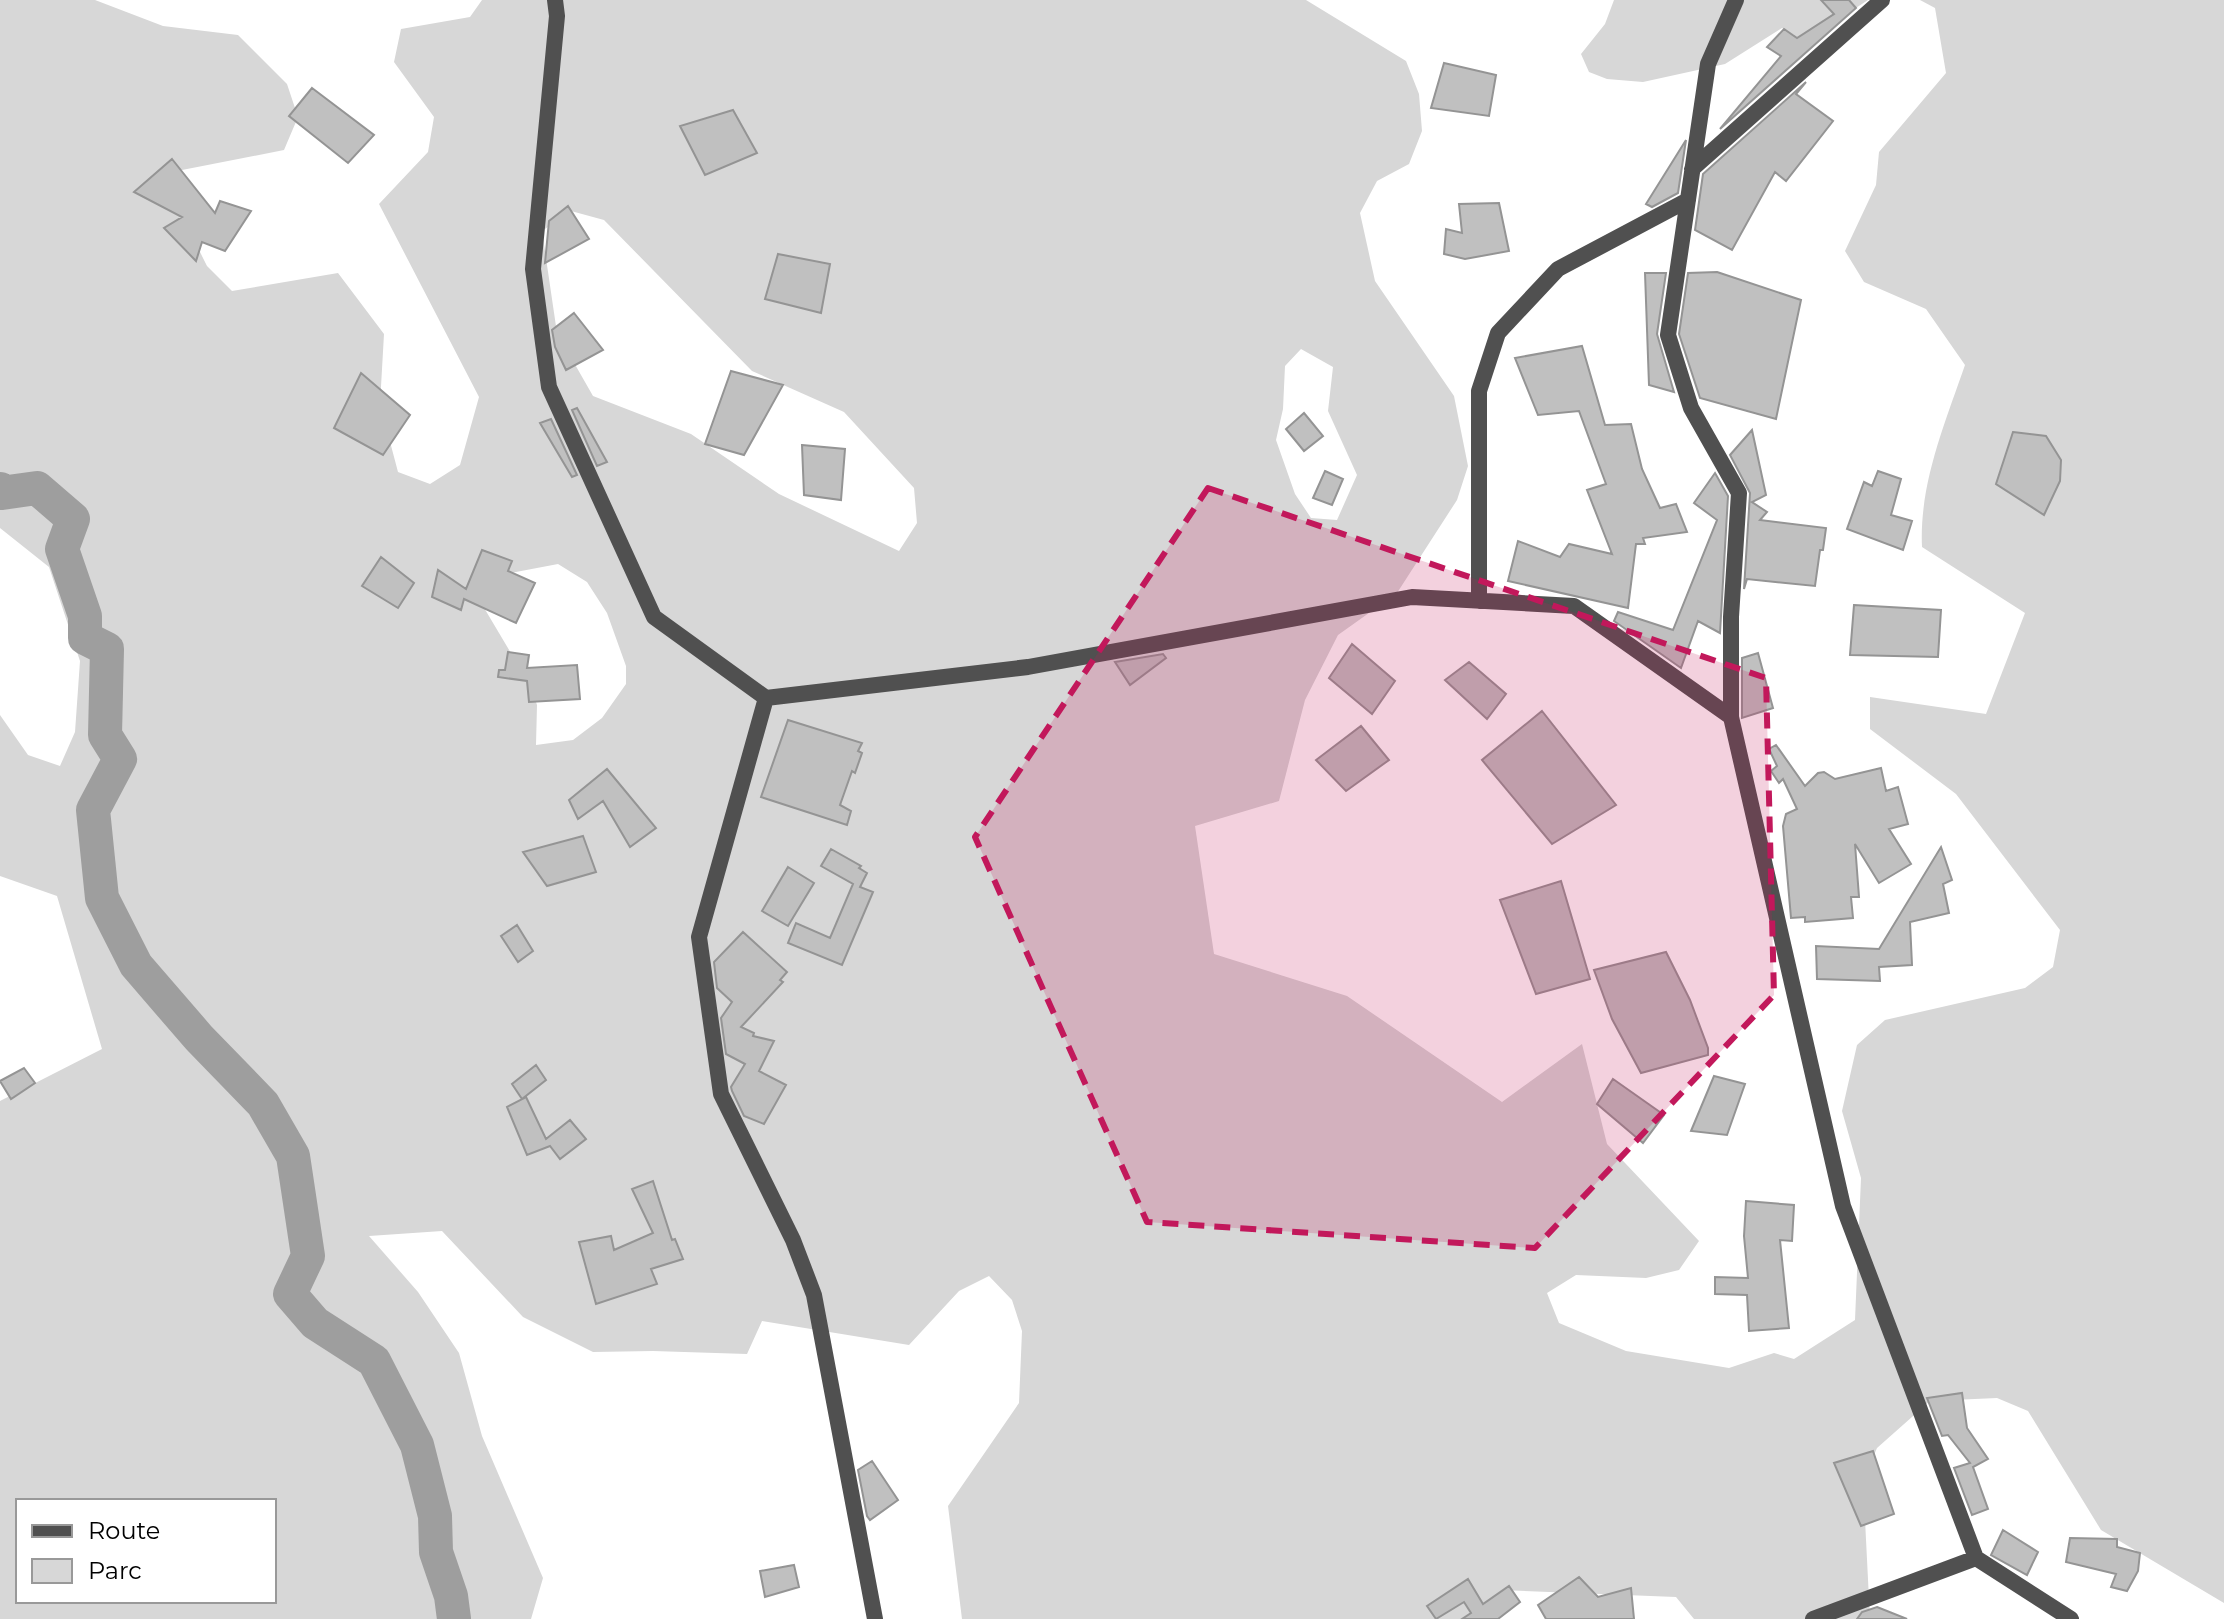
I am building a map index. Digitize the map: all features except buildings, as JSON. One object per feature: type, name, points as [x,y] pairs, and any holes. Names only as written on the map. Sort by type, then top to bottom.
[{"type":"street","points":[[555,0],[557,16],[533,269],[549,387],[654,617],[766,698],[1028,667],[1412,597],[1574,606],[1731,717]]},
{"type":"street","points":[[1736,0],[1708,64],[1668,335],[1691,408],[1739,493],[1731,617],[1731,717],[1843,1206],[1976,1558],[2071,1619]]},
{"type":"street","points":[[1692,169],[1882,0]]},
{"type":"street","points":[[1479,601],[1479,391],[1498,333],[1558,269],[1688,200]]},
{"type":"street","points":[[766,698],[699,937],[721,1094],[793,1240],[814,1295],[875,1619]]},
{"type":"street","points":[[1813,1619],[1976,1558]]},
{"type":"highlighted area","points":[[1208,488],[1766,678],[1774,995],[1535,1248],[1147,1222],[975,837]]},
{"type":"green space","points":[[0,0],[95,0],[163,26],[238,35],[287,84],[298,117],[284,150],[182,170],[177,206],[207,266],[232,291],[338,273],[384,334],[380,404],[398,472],[430,484],[460,465],[479,397],[379,204],[428,152],[434,117],[394,62],[401,29],[470,17],[482,0],[1306,0],[1406,61],[1419,94],[1422,131],[1409,164],[1377,181],[1360,213],[1375,281],[1454,396],[1468,466],[1457,500],[1397,593],[1338,635],[1305,700],[1279,801],[1195,826],[1214,954],[1347,996],[1502,1102],[1582,1044],[1607,1144],[1699,1241],[1679,1270],[1646,1278],[1576,1275],[1547,1293],[1559,1323],[1626,1351],[1729,1368],[1774,1353],[1794,1359],[1855,1320],[1861,1178],[1842,1111],[1857,1045],[1885,1020],[2025,988],[2053,967],[2060,930],[1956,794],[1870,729],[1870,697],[1986,714],[2025,613],[1922,547],[1929,477],[1965,365],[1926,309],[1864,282],[1845,251],[1876,185],[1879,152],[1946,73],[1935,8],[1920,0],[2224,0],[2224,1603],[2101,1530],[2028,1411],[1997,1398],[1930,1401],[1877,1448],[1863,1480],[1870,1619],[1694,1619],[1676,1597],[1502,1590],[1464,1619],[962,1619],[948,1506],[1019,1403],[1022,1331],[1012,1300],[989,1276],[959,1291],[909,1345],[762,1321],[747,1354],[593,1352],[523,1317],[442,1231],[369,1236],[418,1292],[459,1353],[482,1436],[543,1578],[531,1619],[0,1619],[0,1101],[102,1049],[57,896],[0,876],[0,715],[28,755],[60,766],[75,732],[80,661],[49,567],[0,528]],"holes":[[[571,211],[604,220],[752,371],[844,412],[914,488],[917,523],[899,551],[779,494],[691,434],[593,396],[557,333],[542,231]],[[1301,349],[1333,367],[1328,411],[1357,475],[1337,520],[1311,518],[1295,494],[1276,440],[1283,409],[1285,366]],[[558,564],[587,582],[607,613],[626,666],[626,684],[602,718],[573,740],[536,745],[537,705],[531,687],[477,596],[500,575]]]},
{"type":"green space","points":[[1614,0],[1868,0],[1786,54],[1794,35],[1782,28],[1725,64],[1643,82],[1607,79],[1589,72],[1581,54],[1605,24]]},
{"type":"waterway","points":[[0,489],[2,493],[37,488],[73,519],[62,549],[85,616],[85,638],[107,649],[105,735],[120,759],[93,810],[102,898],[136,965],[199,1038],[263,1104],[293,1156],[308,1256],[290,1294],[315,1323],[374,1361],[417,1445],[435,1516],[436,1552],[451,1596],[454,1619]]}]
